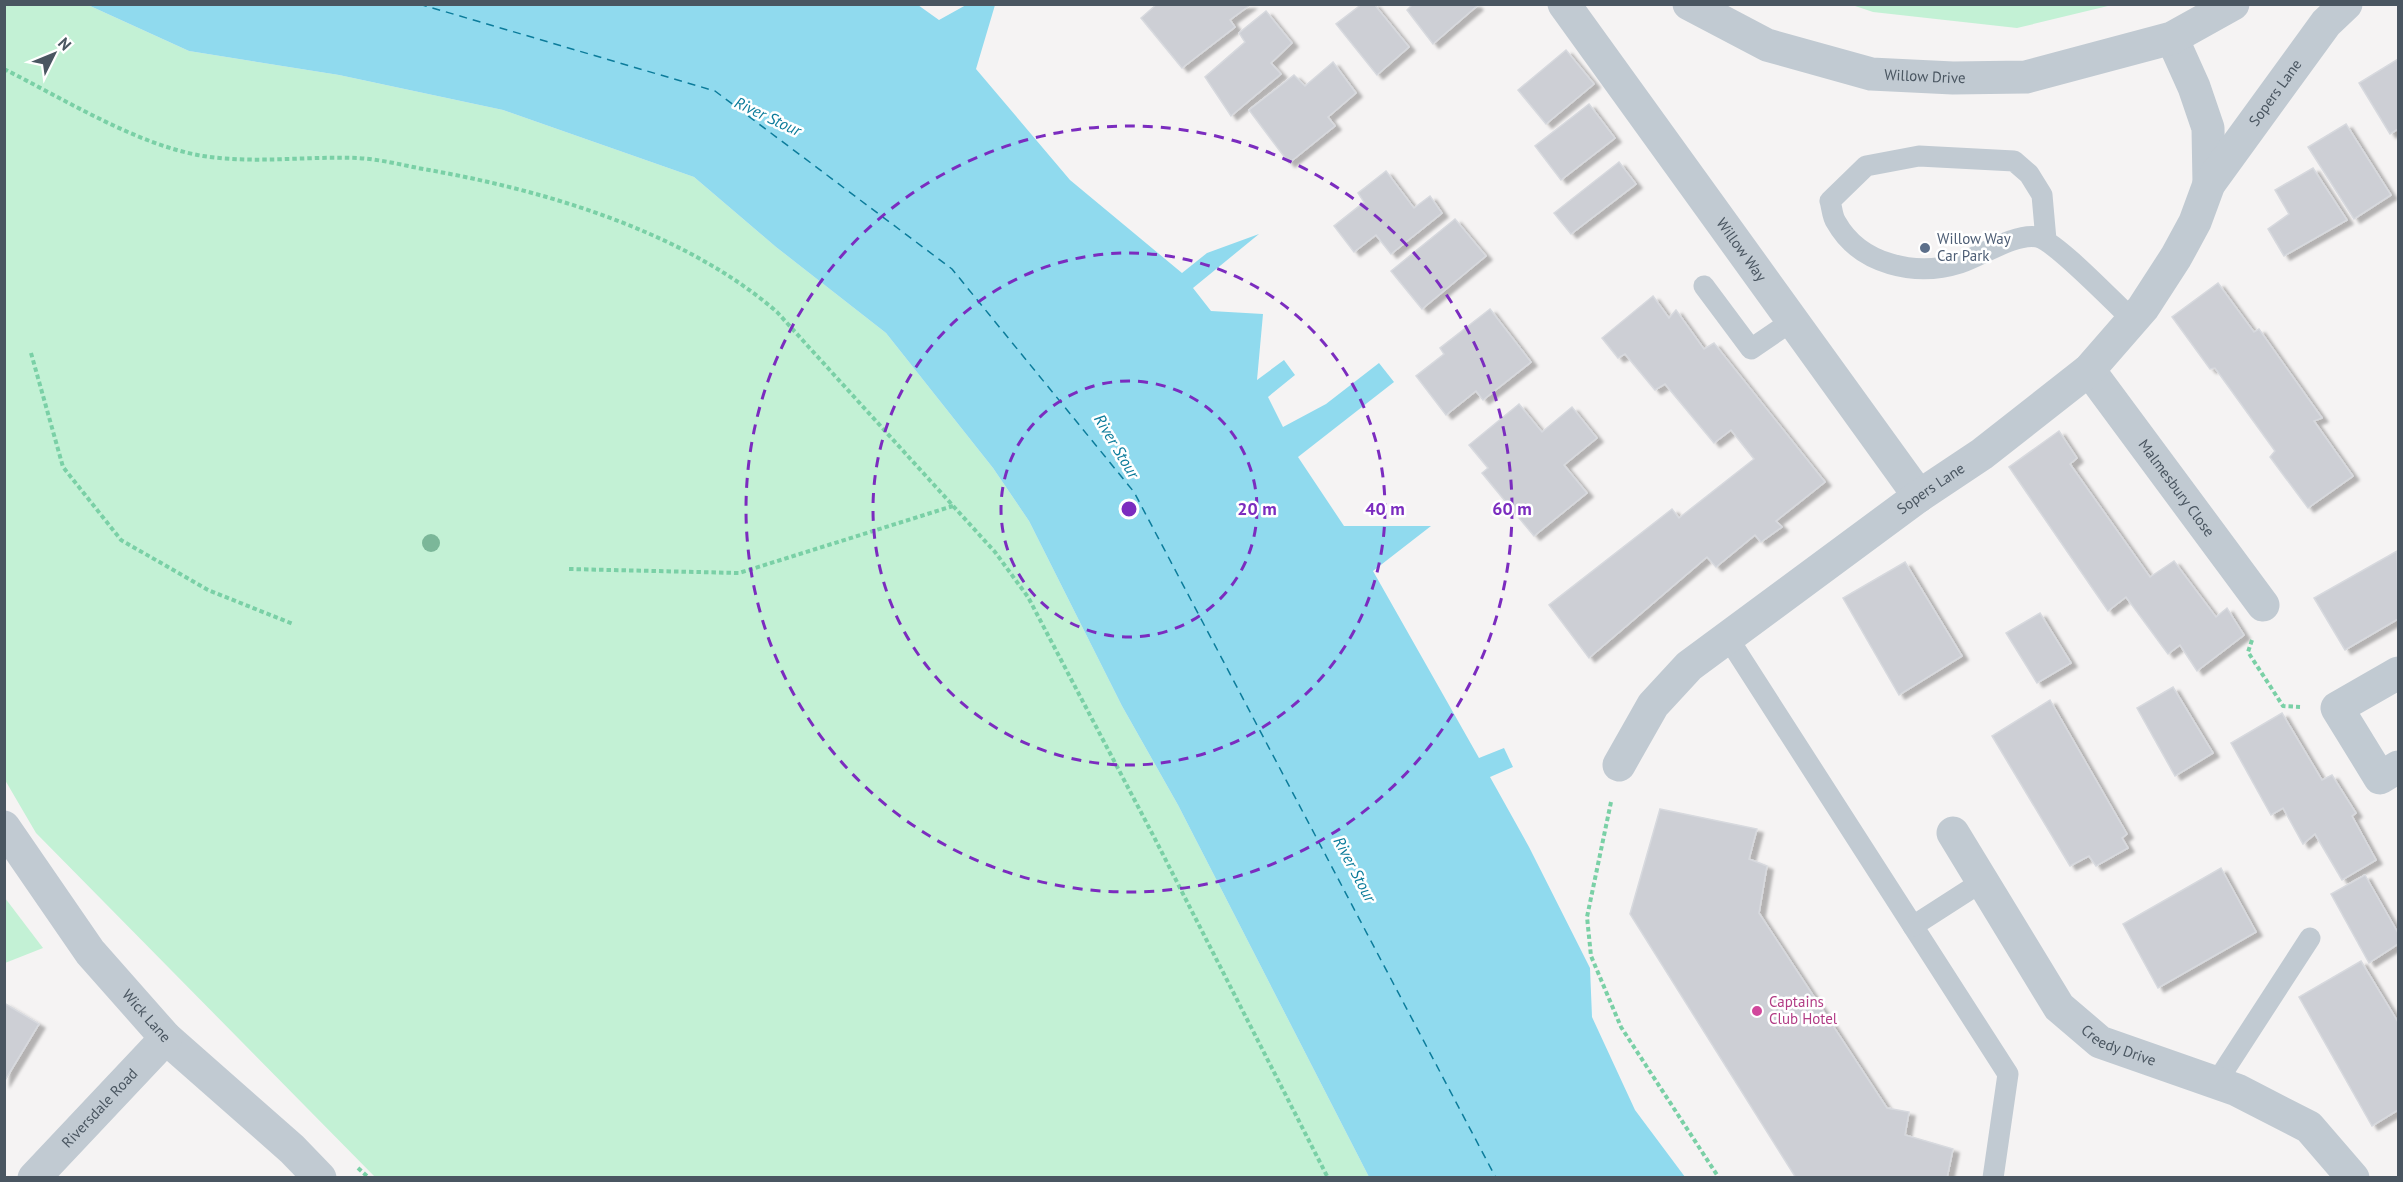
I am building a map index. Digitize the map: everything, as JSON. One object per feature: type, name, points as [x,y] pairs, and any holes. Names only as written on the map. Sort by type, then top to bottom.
[{"type":"street","name":"Willow Way","points":[[1564,4],[1919,496]]},
{"type":"street","name":"Willow Drive","points":[[1689,4],[1767,45],[1871,74],[1953,78],[2026,76],[2172,38]]},
{"type":"street","points":[[2172,38],[2233,4]]},
{"type":"street","name":"Sopers Lane","points":[[1619,765],[1653,705],[1689,666],[1919,496],[1982,454],[2089,370],[2132,320],[2176,257],[2195,222],[2209,184],[2326,23],[2346,4]]},
{"type":"street","name":"Sopers Lane","points":[[2172,38],[2194,87],[2208,128],[2209,184]]},
{"type":"street","name":"Malmesbury Close","points":[[2089,370],[2263,605]]},
{"type":"street","points":[[2398,673],[2337,708],[2380,778],[2398,767]]},
{"type":"street","name":"Wick Lane","points":[[4,827],[90,952],[166,1038],[320,1178]]},
{"type":"street","name":"Creedy Drive","points":[[1953,833],[2059,1006],[2100,1042],[2237,1090],[2309,1127],[2353,1178]]},
{"type":"street","name":"Riversdale Road","points":[[34,1178],[166,1038]]},
{"type":"lane","points":[[2046,240],[2042,195],[2030,174],[2014,161],[1919,156],[1866,166],[1830,201],[1835,222],[1854,244],[1881,263],[1930,270],[1960,263],[2025,236],[2046,240],[2132,320]]},
{"type":"lane","points":[[1704,286],[1751,349],[1792,321]]},
{"type":"lane","points":[[1728,638],[2008,1074],[1993,1178]]},
{"type":"lane","points":[[1913,926],[1983,881]]},
{"type":"lane","points":[[2216,1083],[2310,938]]},
{"type":"path","points":[[4,69],[146,140],[203,156],[271,160],[358,158],[485,180],[598,214],[696,256],[747,285],[777,312],[995,552],[1028,597],[1154,837],[1328,1178]]},
{"type":"path","points":[[31,353],[63,467],[121,540],[208,590],[292,624]]},
{"type":"path","points":[[569,569],[739,573],[953,506]]},
{"type":"path","points":[[2263,605],[2248,652],[2283,706],[2337,708]]},
{"type":"path","points":[[1619,765],[1587,917],[1591,956],[1621,1027],[1719,1178]]},
{"type":"green space","points":[[4,5],[88,5],[189,51],[339,75],[503,110],[694,177],[776,247],[886,333],[993,468],[1029,521],[1122,706],[1178,805],[1369,1177],[375,1177],[36,833],[5,780]]},
{"type":"green space","points":[[1852,5],[2112,5],[2017,28],[1873,12]]},
{"type":"green space","points":[[5,898],[43,948],[4,963]]},
{"type":"water","name":"River Stour","points":[[88,5],[918,5],[939,20],[966,5],[995,5],[976,69],[1070,180],[1182,273],[1207,253],[1259,234],[1193,288],[1211,311],[1263,314],[1257,380],[1284,360],[1295,375],[1268,397],[1283,427],[1326,404],[1379,363],[1394,382],[1298,457],[1344,526],[1431,526],[1373,571],[1479,758],[1504,748],[1513,767],[1490,777],[1529,847],[1590,968],[1592,1017],[1635,1110],[1685,1177],[1369,1177],[1178,805],[1122,706],[1029,521],[993,468],[886,333],[776,247],[694,177],[503,110],[339,75],[189,51]]},
{"type":"building","points":[[1157,4],[1250,5],[1230,20],[1235,27],[1182,68],[1141,18]]},
{"type":"building","points":[[1362,4],[1374,4],[1409,47],[1377,75],[1336,24]]},
{"type":"building","points":[[1413,4],[1475,4],[1477,6],[1433,44],[1407,10]]},
{"type":"building","points":[[1266,11],[1292,43],[1271,63],[1281,74],[1231,116],[1205,77],[1245,42],[1239,33]]},
{"type":"building","points":[[1566,50],[1594,84],[1546,124],[1518,90]]},
{"type":"building","points":[[2398,59],[2398,129],[2390,134],[2359,83]]},
{"type":"building","points":[[1333,62],[1356,93],[1328,117],[1335,126],[1289,163],[1249,110],[1294,75],[1305,86]]},
{"type":"building","points":[[1589,104],[1615,138],[1561,180],[1535,146]]},
{"type":"building","points":[[2346,124],[2391,195],[2354,219],[2308,147]]},
{"type":"building","points":[[1619,162],[1636,184],[1571,234],[1554,213]]},
{"type":"building","points":[[2313,168],[2347,220],[2284,256],[2268,229],[2289,214],[2275,190]]},
{"type":"building","points":[[1386,171],[1414,208],[1430,196],[1442,213],[1391,254],[1376,235],[1354,252],[1334,226],[1364,202],[1358,193]]},
{"type":"building","points":[[1455,219],[1486,256],[1422,309],[1391,271]]},
{"type":"building","points":[[2218,283],[2254,332],[2259,329],[2322,418],[2314,421],[2353,476],[2308,508],[2270,457],[2275,451],[2215,368],[2210,369],[2172,317]]},
{"type":"building","points":[[1653,296],[1669,318],[1676,310],[1704,349],[1714,343],[1825,482],[1776,521],[1782,527],[1761,542],[1755,535],[1716,567],[1707,557],[1589,658],[1549,605],[1672,509],[1679,518],[1754,459],[1731,430],[1714,443],[1665,384],[1655,390],[1625,354],[1618,358],[1602,338]]},
{"type":"building","points":[[1490,309],[1531,362],[1483,400],[1476,391],[1446,415],[1416,376],[1444,354],[1440,348]]},
{"type":"building","points":[[1519,404],[1542,432],[1572,407],[1597,438],[1564,465],[1587,493],[1534,536],[1482,473],[1488,468],[1469,445]]},
{"type":"building","points":[[2059,431],[2077,458],[2070,464],[2150,577],[2174,561],[2216,617],[2227,608],[2244,635],[2197,671],[2180,645],[2168,654],[2126,597],[2108,611],[2009,467]]},
{"type":"building","points":[[2397,551],[2398,619],[2345,650],[2314,598]]},
{"type":"building","points":[[1905,562],[1962,656],[1899,695],[1843,598]]},
{"type":"building","points":[[2040,613],[2071,663],[2037,683],[2006,633]]},
{"type":"building","points":[[2173,687],[2213,753],[2175,776],[2137,708]]},
{"type":"building","points":[[2050,700],[2127,834],[2122,838],[2128,848],[2096,866],[2089,856],[2070,866],[1992,736]]},
{"type":"building","points":[[2282,713],[2322,780],[2332,775],[2356,813],[2352,816],[2376,860],[2342,880],[2315,834],[2303,844],[2283,808],[2271,815],[2231,743]]},
{"type":"building","name":"Captains Club Hotel","points":[[1660,809],[1757,829],[1749,859],[1767,866],[1759,913],[1887,1108],[1909,1112],[1905,1135],[1953,1149],[1947,1178],[1796,1178],[1630,914]]},
{"type":"building","points":[[2221,868],[2256,932],[2158,988],[2123,924]]},
{"type":"building","points":[[2365,875],[2398,933],[2398,944],[2369,963],[2331,894]]},
{"type":"building","points":[[2361,961],[2398,1022],[2398,1110],[2372,1126],[2299,997]]},
{"type":"building","points":[[4,1003],[39,1024],[4,1082]]},
{"type":"ferry route","points":[[419,4],[715,91],[952,269],[1134,492],[1496,1178]]},
{"type":"place","name":"Willow Way Car Park","points":[[1925,248]]},
{"type":"place","name":"Captains Club Hotel","points":[[1757,1011]]}]
